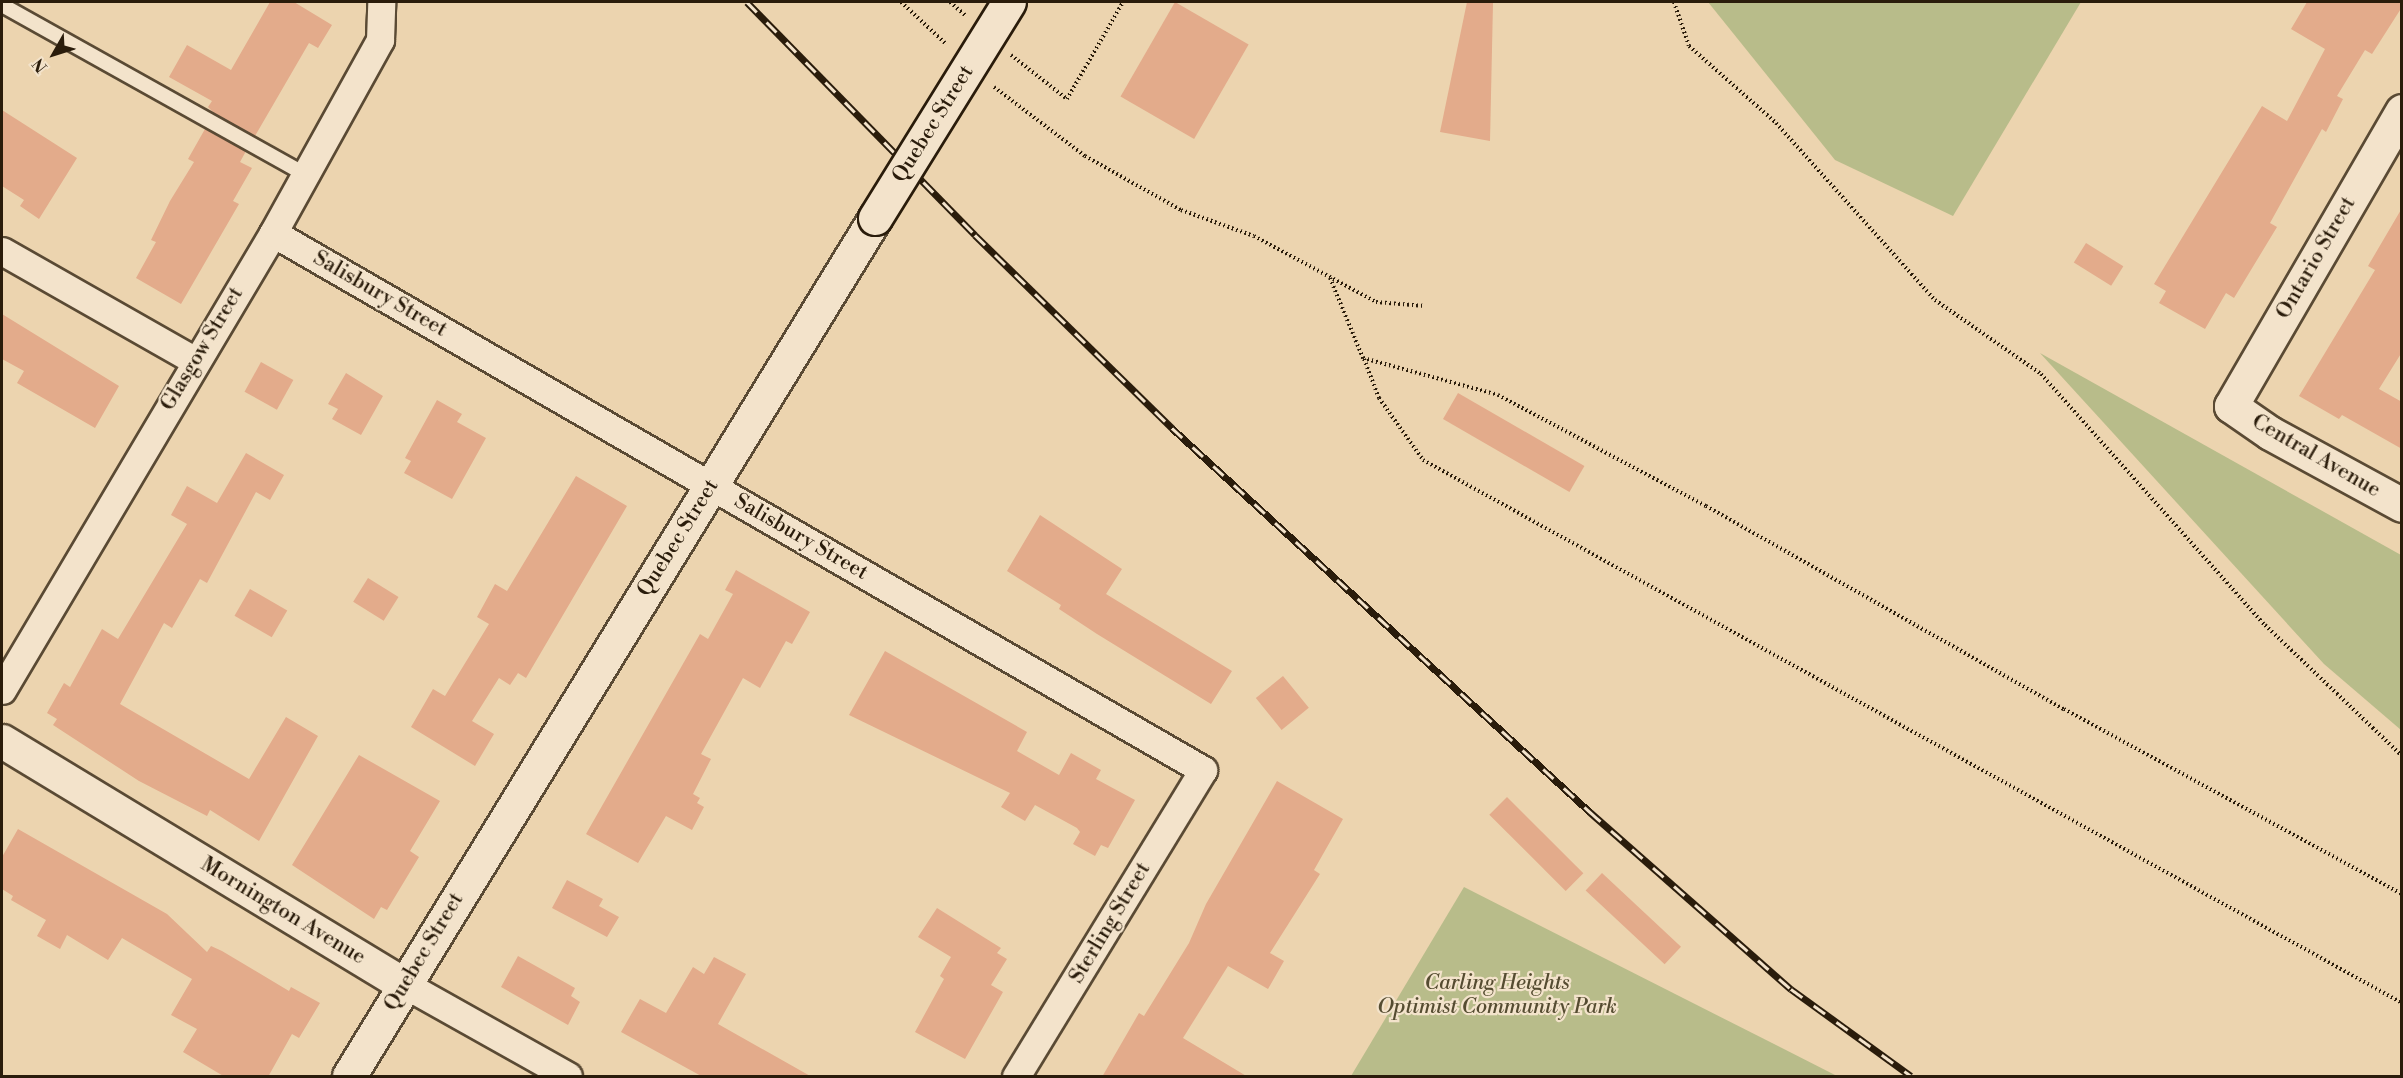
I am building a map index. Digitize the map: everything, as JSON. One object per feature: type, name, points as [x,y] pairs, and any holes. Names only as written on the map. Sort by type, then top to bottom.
[{"type":"street","name":"Glasgow Street","points":[[2,690],[194,360],[273,233],[380,40],[381,2]]},
{"type":"street","name":"Quebec Street","points":[[349,1077],[874,218],[1009,2]]},
{"type":"street","name":"Ontario Street","points":[[2231,406],[2402,111]]},
{"type":"street","name":"Salisbury Street","points":[[273,233],[1203,770]]},
{"type":"street","points":[[2,251],[194,360]]},
{"type":"street","name":"Central Avenue","points":[[2231,406],[2270,434],[2402,505]]},
{"type":"street","name":"Mornington Avenue","points":[[2,741],[404,984],[568,1077]]},
{"type":"street","name":"Sterling Street","points":[[1016,1077],[1203,770]]},
{"type":"lane","points":[[2,5],[305,174]]},
{"type":"path","points":[[901,2],[951,48]]},
{"type":"path","points":[[950,2],[975,23]]},
{"type":"path","points":[[1008,53],[1067,99],[1123,2]]},
{"type":"path","points":[[1674,2],[1689,46],[1776,123],[1935,300],[2040,374],[2265,625],[2402,756]]},
{"type":"path","points":[[985,80],[1010,103],[1095,161],[1181,210],[1254,236],[1376,302],[1425,306]]},
{"type":"path","points":[[1330,278],[1379,398],[1423,460],[2402,1003]]},
{"type":"path","points":[[1363,358],[1498,395],[1706,506],[2402,894]]},
{"type":"green space","points":[[1708,2],[2081,2],[1953,216],[1835,160]]},
{"type":"green space","points":[[2040,353],[2401,555],[2401,730],[2324,664]]},
{"type":"green space","name":"Carling Heights Optimist Community Park","points":[[1464,887],[1837,1076],[1351,1076]]},
{"type":"building","points":[[270,2],[294,2],[332,25],[318,48],[309,43],[255,136],[214,113],[208,107],[212,101],[169,77],[187,45],[231,70]]},
{"type":"building","points":[[1175,2],[1249,44],[1194,139],[1120,96]]},
{"type":"building","points":[[1467,2],[1493,3],[1490,141],[1440,132]]},
{"type":"building","points":[[2307,2],[2402,2],[2402,7],[2372,54],[2365,50],[2337,96],[2343,99],[2326,132],[2322,129],[2270,223],[2277,227],[2234,298],[2226,293],[2205,329],[2159,303],[2166,291],[2154,284],[2262,106],[2287,121],[2325,49],[2291,29]]},
{"type":"building","points":[[2,110],[77,158],[39,219],[20,206],[24,200],[2,186]]},
{"type":"building","points":[[205,129],[246,151],[240,162],[252,168],[233,201],[239,204],[181,304],[136,278],[156,242],[151,240],[170,201],[194,162],[188,159]]},
{"type":"building","points":[[2402,208],[2402,352],[2379,389],[2402,402],[2402,449],[2342,415],[2339,419],[2299,396],[2375,270],[2368,266]]},
{"type":"building","points":[[2086,243],[2123,266],[2111,286],[2074,263]]},
{"type":"building","points":[[2,314],[119,386],[95,428],[17,383],[24,371],[2,359]]},
{"type":"building","points":[[261,362],[293,380],[277,410],[245,392]]},
{"type":"building","points":[[346,373],[383,396],[361,435],[332,419],[338,409],[328,404]]},
{"type":"building","points":[[1458,393],[1584,466],[1569,492],[1443,419]]},
{"type":"building","points":[[437,400],[462,414],[457,422],[486,438],[452,499],[404,473],[411,461],[405,458]]},
{"type":"building","points":[[246,453],[284,475],[270,500],[256,492],[207,583],[200,579],[172,628],[164,623],[120,704],[249,779],[286,717],[318,736],[259,841],[210,810],[207,816],[139,781],[53,725],[57,719],[47,713],[64,683],[70,687],[102,629],[118,639],[187,524],[171,515],[187,486],[217,503]]},
{"type":"building","points":[[576,476],[627,506],[526,678],[518,673],[510,685],[499,678],[472,721],[494,734],[475,766],[411,727],[433,689],[445,696],[489,624],[477,617],[495,584],[507,591]]},
{"type":"building","points":[[1040,515],[1122,569],[1106,594],[1232,671],[1211,704],[1097,634],[1059,609],[1061,605],[1007,571]]},
{"type":"building","points":[[736,570],[810,612],[792,644],[786,641],[760,688],[743,678],[701,754],[711,759],[693,794],[700,798],[697,803],[704,807],[692,830],[666,816],[638,863],[586,834],[700,634],[708,639],[733,594],[725,590]]},
{"type":"building","points":[[368,578],[399,597],[384,621],[353,602]]},
{"type":"building","points":[[250,589],[287,610],[272,637],[235,616]]},
{"type":"building","points":[[885,651],[1027,732],[1017,751],[1059,775],[1071,753],[1101,770],[1096,779],[1135,800],[1108,848],[1101,845],[1095,856],[1073,844],[1080,832],[1077,828],[1035,805],[1025,821],[1001,807],[1010,793],[849,715]]},
{"type":"building","points":[[1283,676],[1309,708],[1282,730],[1256,698]]},
{"type":"building","points":[[359,755],[440,801],[410,851],[419,857],[387,910],[381,907],[374,919],[292,865]]},
{"type":"building","points":[[1277,781],[1343,819],[1314,870],[1320,874],[1270,953],[1284,961],[1268,989],[1228,966],[1183,1038],[1248,1077],[1102,1077],[1139,1013],[1144,1016],[1189,943],[1206,904]]},
{"type":"building","points":[[1507,797],[1583,873],[1566,891],[1489,815]]},
{"type":"building","points":[[18,829],[167,914],[207,952],[211,946],[289,991],[291,987],[320,1003],[299,1038],[292,1034],[268,1077],[225,1077],[183,1052],[197,1029],[171,1015],[192,979],[122,938],[108,960],[67,935],[60,949],[37,936],[46,920],[11,900],[13,896],[2,889],[2,857]]},
{"type":"building","points":[[1602,873],[1681,947],[1665,964],[1586,891]]},
{"type":"building","points":[[567,880],[603,899],[599,906],[619,917],[607,937],[552,908]]},
{"type":"building","points":[[937,908],[1001,948],[997,953],[1007,959],[991,985],[1003,992],[965,1059],[915,1032],[944,979],[940,976],[951,957],[918,937]]},
{"type":"building","points":[[518,956],[575,988],[571,996],[580,1002],[568,1025],[501,987]]},
{"type":"building","points":[[714,957],[746,974],[718,1024],[812,1077],[703,1077],[621,1032],[640,999],[666,1013],[693,967],[704,974]]},
{"type":"railway","points":[[747,2],[975,235],[1172,428],[1590,812],[1791,989],[1911,1076]]}]
